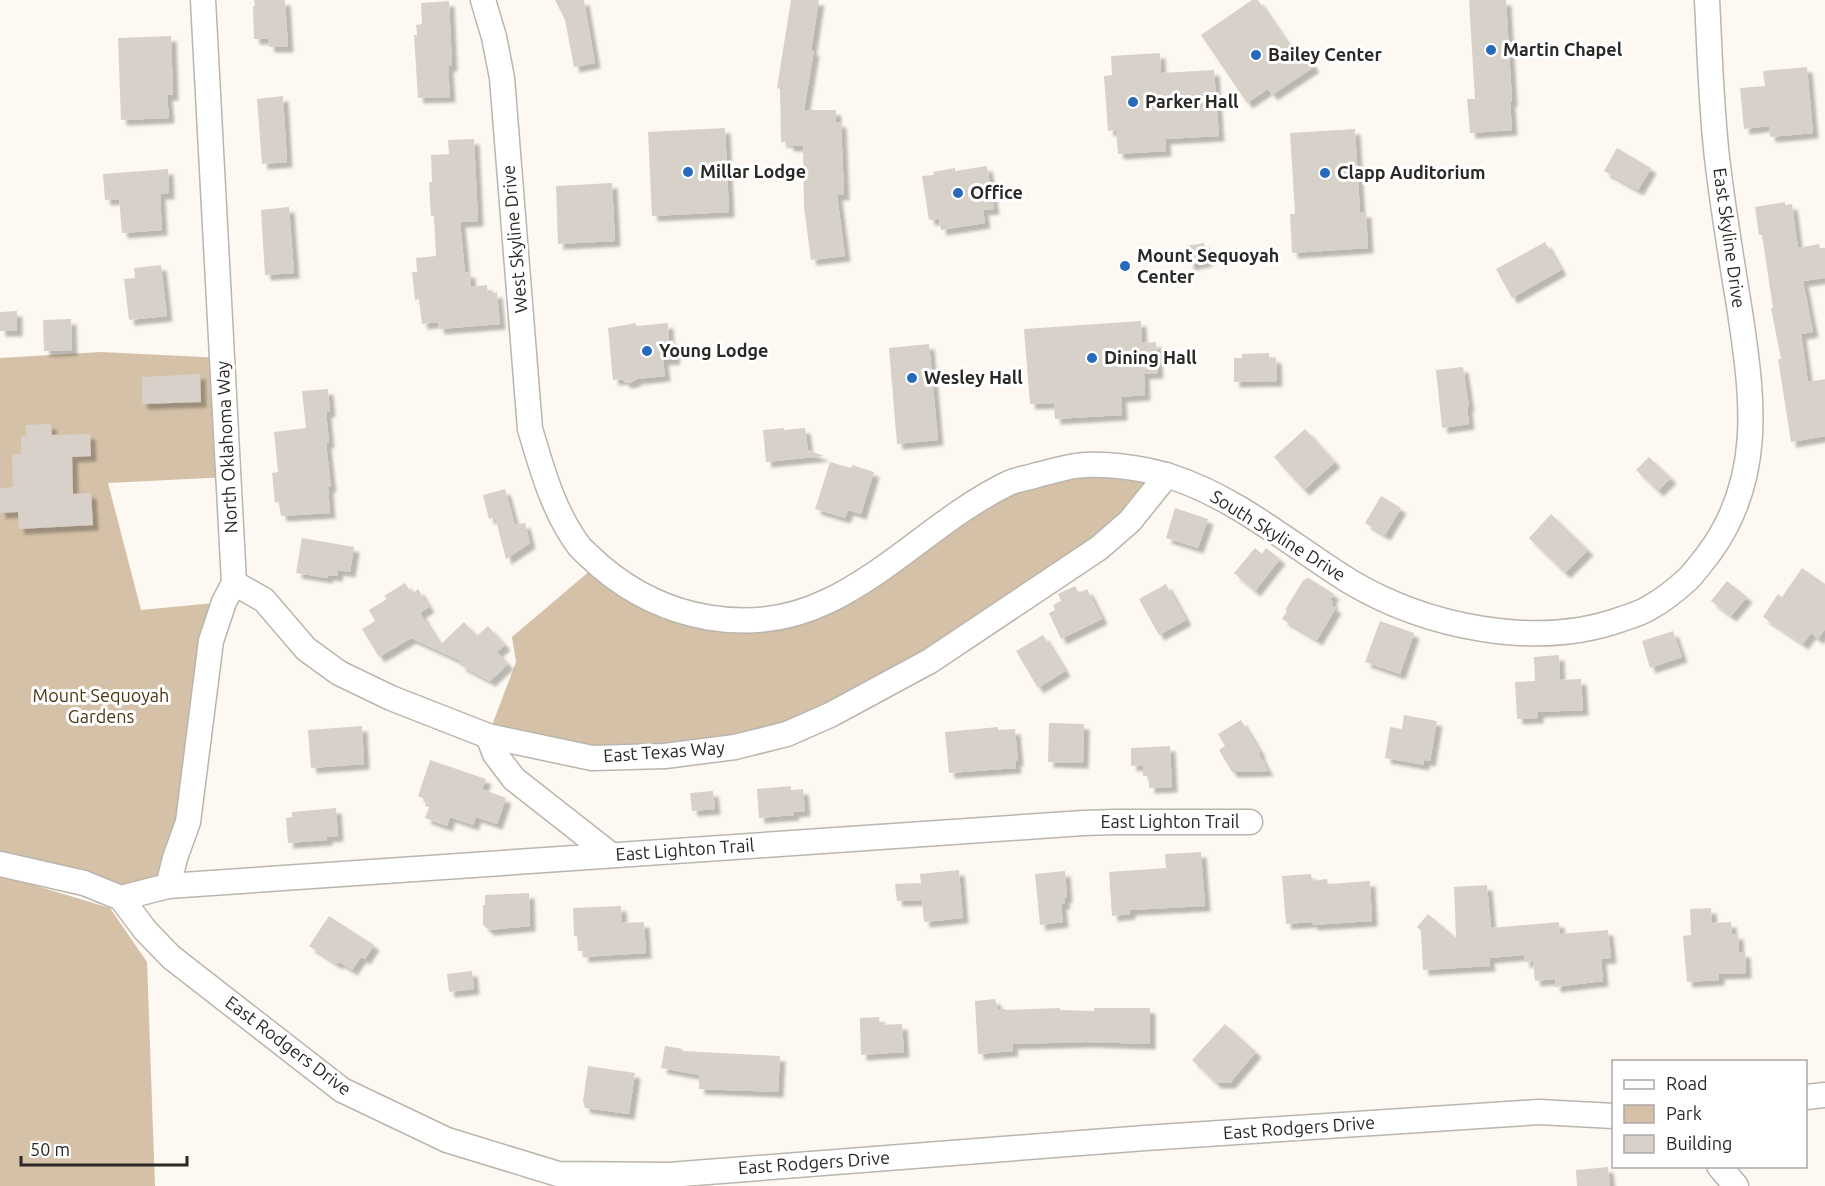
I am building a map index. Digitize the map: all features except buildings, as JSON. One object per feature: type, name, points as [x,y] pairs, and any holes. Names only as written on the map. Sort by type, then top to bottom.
[{"type":"street","name":"North Oklahoma Way","points":[[168,886],[174,858],[188,822],[211,641],[224,602],[234,583],[203,0]]},
{"type":"street","name":"West Skyline Drive","points":[[483,0],[494,37],[502,78],[530,429],[545,479]]},
{"type":"street","name":"East Skyline Drive","points":[[1707,0],[1712,110],[1718,168],[1750,395],[1751,434],[1745,474]]},
{"type":"street","name":"South Skyline Drive","points":[[545,479],[561,517],[581,549],[617,580],[657,603],[703,618],[750,621],[788,615],[824,603],[860,584],[973,504],[1012,481],[1073,466],[1104,464],[1167,475],[1201,488],[1231,503],[1352,583],[1402,607],[1450,623],[1504,631],[1563,633],[1607,624],[1648,610],[1690,577],[1724,529],[1735,509],[1745,474]]},
{"type":"street","name":"East Texas Way","points":[[234,583],[264,600],[306,649],[339,673],[391,698],[488,736],[592,758],[665,756],[735,747],[787,734],[830,715],[930,661],[1099,548],[1130,521],[1167,475]]},
{"type":"street","points":[[488,736],[495,754],[514,779],[611,855]]},
{"type":"street","name":"East Lighton Trail","points":[[121,898],[168,886],[611,855],[1115,822],[1250,822]]},
{"type":"street","name":"East Rodgers Drive","points":[[0,864],[84,883],[121,898],[171,957],[342,1090],[447,1140],[558,1174],[669,1174],[1145,1138],[1539,1112],[1612,1116]]},
{"type":"street","points":[[1807,1097],[1825,1095]]},
{"type":"street","points":[[1720,1168],[1736,1186]]},
{"type":"green space","name":"Mount Sequoyah Gardens","points":[[101,352],[223,358],[228,477],[108,483],[141,610],[224,602],[168,886],[121,898],[0,864],[0,358]]},
{"type":"green space","points":[[1073,466],[1167,475],[1125,525],[830,715],[665,756],[488,736],[516,662],[512,637],[598,564],[657,603],[788,615],[973,504]]},
{"type":"green space","points":[[0,875],[110,908],[147,962],[155,1186],[0,1186]]},
{"type":"place","name":"Martin Chapel","points":[[1491,50]]},
{"type":"place","name":"Bailey Center","points":[[1256,55]]},
{"type":"place","name":"Parker Hall","points":[[1133,102]]},
{"type":"place","name":"Millar Lodge","points":[[688,172]]},
{"type":"place","name":"Clapp Auditorium","points":[[1325,173]]},
{"type":"place","name":"Office","points":[[958,193]]},
{"type":"place","name":"Mount Sequoyah Center","points":[[1125,266]]},
{"type":"place","name":"Young Lodge","points":[[647,351]]},
{"type":"place","name":"Dining Hall","points":[[1092,358]]},
{"type":"place","name":"Wesley Hall","points":[[912,378]]}]
